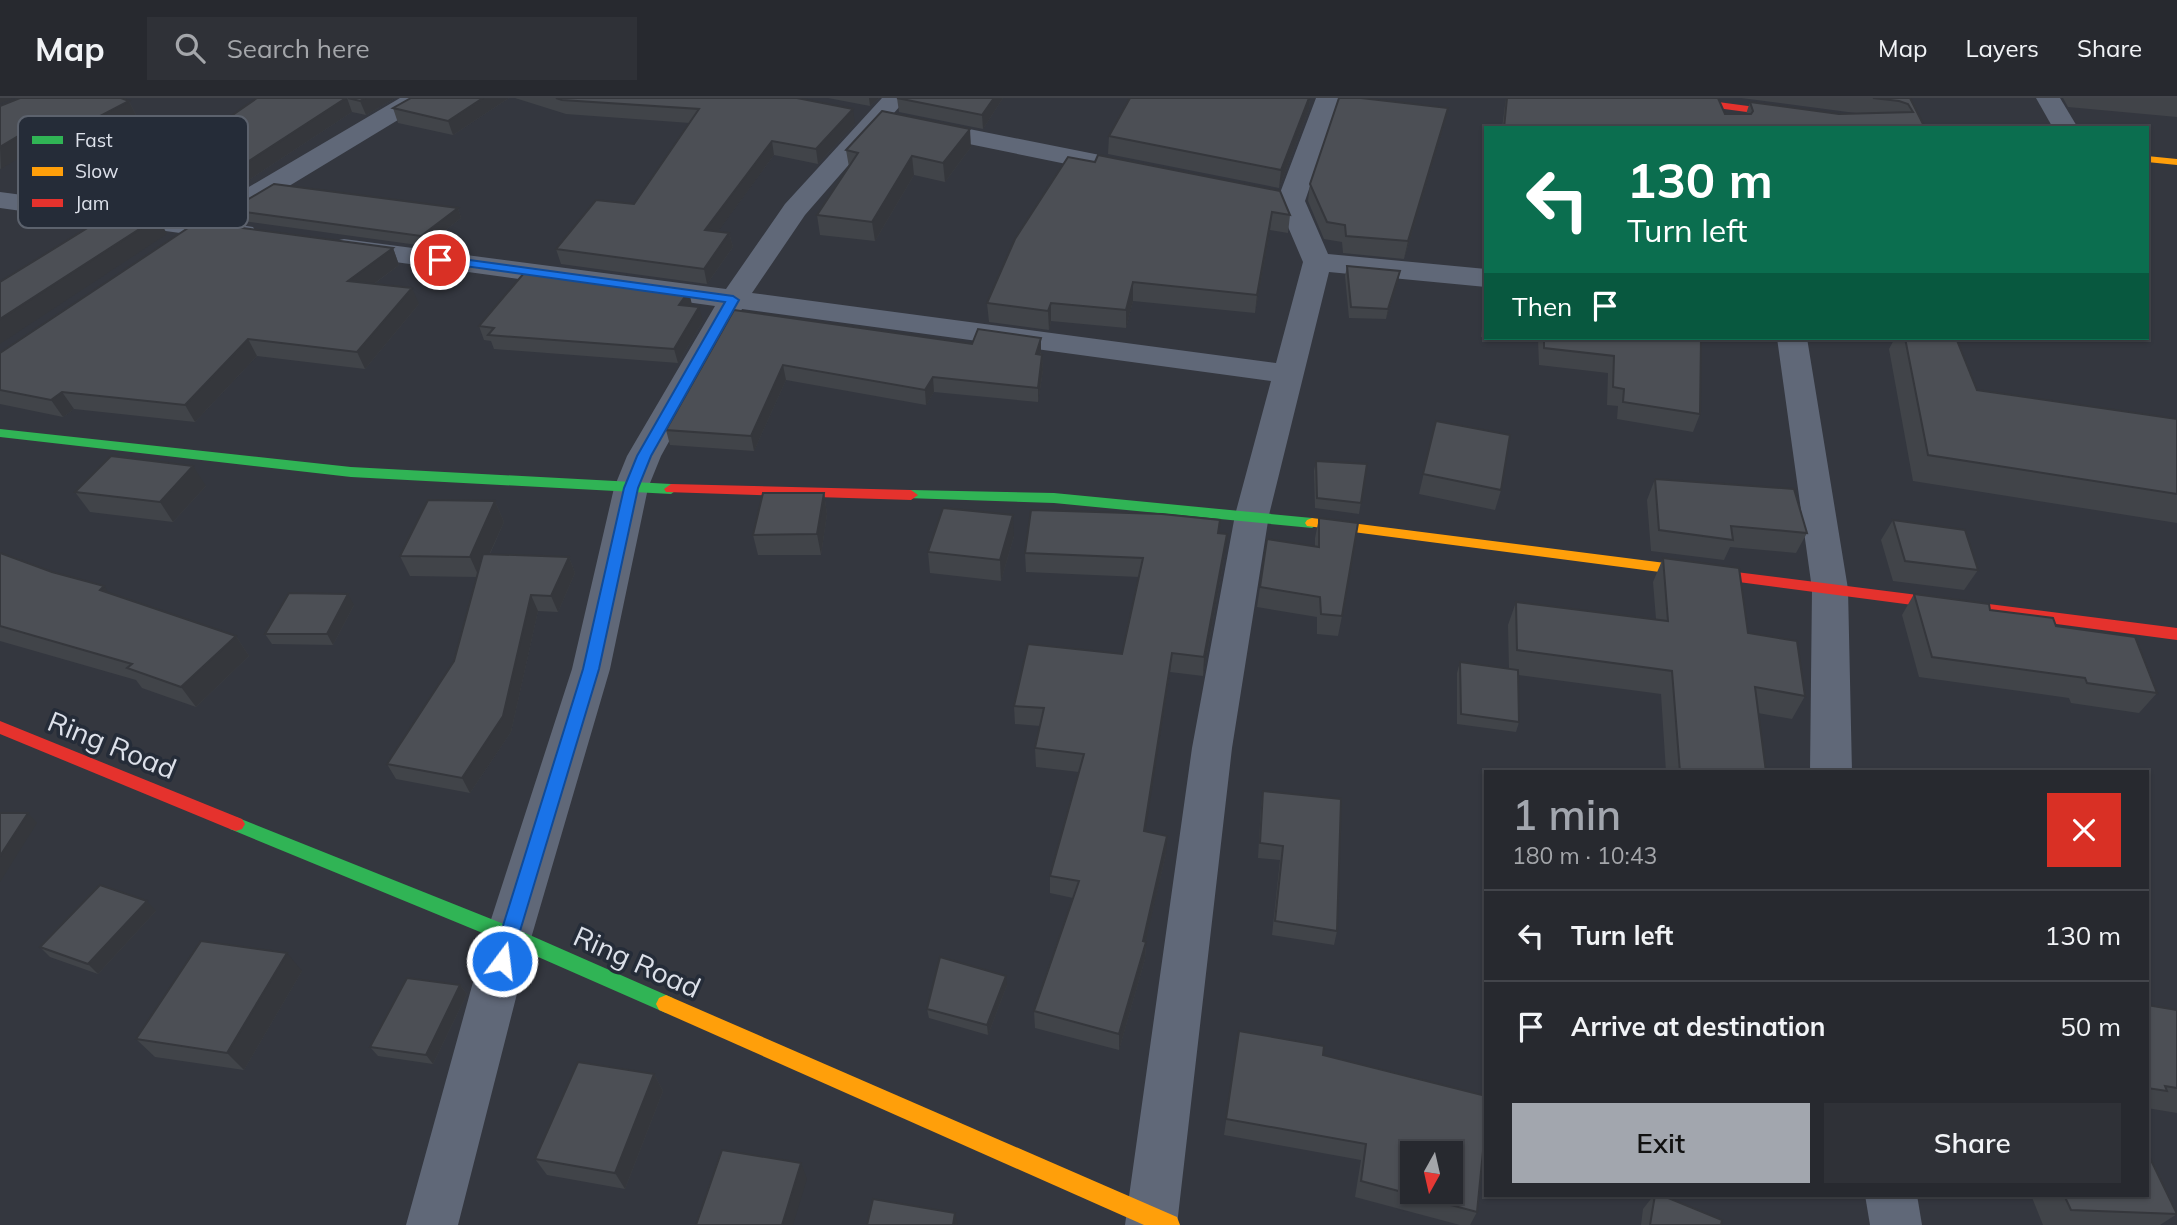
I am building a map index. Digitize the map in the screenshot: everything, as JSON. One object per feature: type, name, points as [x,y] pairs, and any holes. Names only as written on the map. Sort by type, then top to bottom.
[{"type":"main road","points":[[1665,98],[1729,117],[1862,126]]},
{"type":"main road","points":[[2149,159],[2177,163]]},
{"type":"main road","points":[[0,433],[351,472],[631,488],[1054,498],[1252,515],[2177,635]]},
{"type":"main road","name":"Ring Road","points":[[0,727],[509,935],[1157,1222]]},
{"type":"street","points":[[248,198],[416,98]]},
{"type":"street","points":[[1157,1222],[1212,748],[1252,515],[1317,262],[1278,198],[1328,98]]},
{"type":"street","points":[[2048,98],[2065,126]]},
{"type":"street","points":[[432,1225],[509,935],[591,669],[631,488],[644,456],[733,300],[795,210],[874,110],[1171,177]]},
{"type":"street","points":[[0,200],[18,202]]},
{"type":"street","points":[[167,249],[198,228]]},
{"type":"street","points":[[207,228],[267,236]]},
{"type":"street","points":[[320,243],[1289,374]]},
{"type":"street","points":[[1317,262],[1484,278]]},
{"type":"street","points":[[1792,340],[1830,589],[1830,770]]},
{"type":"street","points":[[1891,1197],[1896,1225]]},
{"type":"building","points":[[20,98],[121,98],[129,101],[100,116],[18,116],[18,136],[0,147],[0,106]]},
{"type":"building","points":[[257,98],[346,98],[248,162],[248,116],[231,116]]},
{"type":"building","points":[[411,98],[483,98],[448,121],[393,108]]},
{"type":"building","points":[[556,98],[797,98],[853,109],[816,149],[772,141],[705,230],[729,233],[704,269],[556,249],[596,200],[634,204],[699,109]]},
{"type":"building","points":[[897,98],[994,98],[982,115]]},
{"type":"building","points":[[1130,98],[1309,98],[1281,170],[1109,136]]},
{"type":"building","points":[[1339,98],[1448,108],[1408,241],[1346,236],[1345,225],[1327,222],[1310,184]]},
{"type":"building","points":[[1507,98],[1718,98],[1725,114],[1751,114],[1753,111],[1750,102],[1839,114],[1913,112],[1908,104],[1873,98],[1910,98],[1924,126],[1504,126]]},
{"type":"building","points":[[882,111],[970,129],[943,163],[912,156],[872,222],[817,215],[858,153],[846,150]]},
{"type":"building","points":[[1098,155],[1280,191],[1290,215],[1272,212],[1257,295],[1133,282],[1126,310],[1051,303],[1048,311],[987,303],[1015,239],[1068,157],[1095,162]]},
{"type":"building","points":[[274,184],[458,208],[421,236],[248,212],[248,199]]},
{"type":"building","points":[[87,228],[141,228],[0,319],[0,282]]},
{"type":"building","points":[[188,228],[242,228],[393,248],[348,281],[412,288],[357,352],[248,339],[185,405],[62,392],[51,400],[0,390],[0,353]]},
{"type":"building","points":[[1347,266],[1400,271],[1388,309],[1351,307]]},
{"type":"building","points":[[540,271],[689,291],[679,305],[699,307],[674,349],[488,335],[494,328],[479,326],[524,273],[538,275]]},
{"type":"building","points":[[734,310],[972,344],[978,329],[1041,338],[1036,354],[1042,355],[1038,388],[933,377],[925,390],[783,365],[751,436],[666,430]]},
{"type":"building","points":[[1544,340],[1701,340],[1700,414],[1623,402],[1624,389],[1613,387],[1614,356],[1544,348]]},
{"type":"building","points":[[1905,340],[1957,340],[1977,390],[2177,419],[2177,494],[1928,455]]},
{"type":"building","points":[[1436,421],[1510,435],[1501,490],[1423,474]]},
{"type":"building","points":[[111,456],[193,466],[160,502],[75,492]]},
{"type":"building","points":[[1316,461],[1367,464],[1361,503],[1317,498]]},
{"type":"building","points":[[1655,479],[1794,489],[1807,533],[1731,526],[1733,540],[1659,530]]},
{"type":"building","points":[[763,493],[824,493],[817,534],[753,535]]},
{"type":"building","points":[[428,500],[495,501],[470,557],[400,556]]},
{"type":"building","points":[[943,508],[1013,515],[1000,560],[928,552]]},
{"type":"building","points":[[1031,510],[1162,514],[1220,520],[1218,533],[1227,534],[1204,657],[1172,653],[1144,831],[1167,836],[1143,941],[1146,942],[1119,1034],[1034,1011],[1079,881],[1050,876],[1084,754],[1035,748],[1044,708],[1014,706],[1028,644],[1122,654],[1143,558],[1025,553]]},
{"type":"building","points":[[1319,518],[1358,523],[1342,616],[1321,614],[1320,597],[1260,587],[1267,539],[1319,547]]},
{"type":"building","points":[[1893,520],[1965,530],[1978,570],[1905,561]]},
{"type":"building","points":[[0,553],[52,572],[104,586],[100,590],[236,636],[181,687],[127,668],[132,664],[0,626]]},
{"type":"building","points":[[483,554],[569,557],[551,596],[531,595],[503,716],[462,778],[387,764],[454,661]]},
{"type":"building","points":[[1663,558],[1739,568],[1748,633],[1797,641],[1805,696],[1755,687],[1766,770],[1680,770],[1672,671],[1517,650],[1516,602],[1668,621]]},
{"type":"building","points":[[289,593],[348,594],[327,634],[265,634]]},
{"type":"building","points":[[1914,594],[1989,604],[1990,610],[2053,618],[2056,626],[2135,637],[2157,693],[2087,683],[2085,678],[1932,657]]},
{"type":"building","points":[[1460,662],[1518,670],[1519,722],[1461,714]]},
{"type":"building","points":[[1263,791],[1341,799],[1337,931],[1275,921],[1283,846],[1260,843]]},
{"type":"building","points":[[0,813],[28,813],[0,856]]},
{"type":"building","points":[[100,885],[147,901],[88,964],[40,947]]},
{"type":"building","points":[[201,941],[287,953],[227,1053],[136,1039]]},
{"type":"building","points":[[940,957],[1006,976],[987,1025],[927,1009]]},
{"type":"building","points":[[407,978],[460,985],[426,1055],[370,1047]]},
{"type":"building","points":[[2149,1005],[2177,1010],[2177,1088],[2165,1086],[2167,1091],[2149,1088]]},
{"type":"building","points":[[1239,1031],[1324,1046],[1323,1055],[1484,1095],[1484,1141],[1477,1212],[1447,1204],[1463,1204],[1463,1141],[1400,1141],[1400,1191],[1361,1181],[1366,1144],[1226,1119]]},
{"type":"building","points":[[578,1062],[654,1074],[615,1173],[535,1159]]},
{"type":"building","points":[[722,1150],[801,1163],[782,1225],[696,1225]]},
{"type":"building","points":[[2149,1156],[2177,1214],[2071,1210],[2065,1197],[2149,1197]]},
{"type":"building","points":[[1655,1197],[1666,1197],[1722,1220],[1721,1225],[1650,1225]]},
{"type":"building","points":[[873,1199],[955,1213],[953,1225],[867,1225]]},
{"type":"traffic: fast","points":[[0,433],[351,472],[671,489]]},
{"type":"traffic: fast","points":[[911,495],[1054,498],[1312,523]]},
{"type":"traffic: fast","points":[[236,824],[509,935],[666,1004]]},
{"type":"traffic: slow","points":[[2149,159],[2177,162]]},
{"type":"traffic: slow","points":[[1312,523],[1736,577]]},
{"type":"traffic: slow","points":[[666,1004],[1169,1225]]},
{"type":"traffic: jam","points":[[1665,98],[1876,126]]},
{"type":"traffic: jam","points":[[671,489],[911,495]]},
{"type":"traffic: jam","points":[[1736,577],[2177,634]]},
{"type":"traffic: jam","points":[[0,727],[236,824]]},
{"type":"route","points":[[440,260],[733,300],[644,456],[631,488],[591,669],[502,961]]}]
